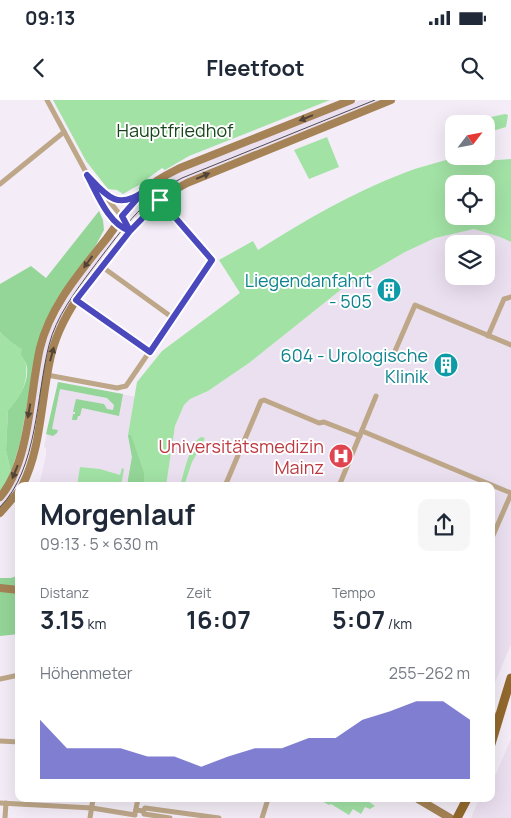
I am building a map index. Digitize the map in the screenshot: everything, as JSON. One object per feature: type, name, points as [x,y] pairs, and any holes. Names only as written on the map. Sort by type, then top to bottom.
[{"type":"main road","points":[[495,730],[511,678]]},
{"type":"main road","points":[[457,818],[465,802]]},
{"type":"street","points":[[47,100],[108,213],[120,220]]},
{"type":"street","points":[[107,197],[116,200],[133,198],[158,180],[180,168],[351,100]]},
{"type":"street","points":[[23,482],[34,449],[47,375],[56,338],[76,300],[130,231],[160,200],[178,188],[391,100]]},
{"type":"street","points":[[0,184],[64,132]]},
{"type":"street","points":[[87,175],[107,197],[120,220],[130,231]]},
{"type":"street","points":[[0,497],[11,483],[18,465],[38,358],[48,325],[71,285],[143,192]]},
{"type":"street","points":[[47,375],[117,388],[126,386],[212,260],[160,200]]},
{"type":"street","points":[[101,266],[173,318]]},
{"type":"street","points":[[488,336],[504,300],[511,297]]},
{"type":"street","points":[[76,300],[150,352]]},
{"type":"street","points":[[392,358],[415,305],[511,345]]},
{"type":"street","points":[[341,482],[376,396]]},
{"type":"street","points":[[227,482],[264,400],[319,424],[324,422],[361,433],[481,482]]},
{"type":"street","points":[[495,487],[511,494],[495,531]]},
{"type":"street","points":[[0,512],[15,495]]},
{"type":"street","points":[[0,588],[15,590]]},
{"type":"street","points":[[0,679],[15,676]]},
{"type":"street","points":[[495,716],[500,713]]},
{"type":"street","points":[[0,742],[15,742]]},
{"type":"street","points":[[90,818],[93,802]]},
{"type":"street","points":[[262,818],[267,802]]},
{"type":"street","points":[[423,802],[450,818]]},
{"type":"street","points":[[5,818],[3,803],[92,808],[135,814],[143,811],[145,808],[219,818]]},
{"type":"street","points":[[143,811],[144,814],[170,818]]},
{"type":"shaded area","points":[[360,100],[382,100],[186,179],[175,185],[140,216],[132,218],[130,216],[129,212],[147,193],[178,173]]},
{"type":"shaded area","name":"Universitätsmedizin Mainz","points":[[474,229],[494,235],[448,235]]},
{"type":"shaded area","name":"Universitätsmedizin Mainz","points":[[495,235],[511,242],[511,644],[495,682],[495,482],[167,482],[175,426],[184,405],[190,399],[208,391],[249,363],[343,288],[405,252],[435,238],[445,236],[445,285],[495,285]]},
{"type":"shaded area","points":[[111,237],[116,238],[115,241],[74,298],[48,357],[26,467],[19,482],[15,482],[15,491],[0,509],[0,501],[7,492],[48,334],[69,294]]},
{"type":"shaded area","name":"Universitätsmedizin Mainz","points":[[58,382],[136,397],[128,435],[132,457],[128,482],[40,482],[46,455],[46,448],[44,447]]},
{"type":"shaded area","points":[[511,739],[511,818],[471,818],[478,802],[495,802],[496,774]]},
{"type":"green space","name":"Hauptfriedhof","points":[[53,100],[330,100],[189,156],[165,170],[162,168],[123,194],[117,190],[108,189],[86,161]]},
{"type":"green space","points":[[508,115],[506,127],[495,130],[495,116]]},
{"type":"green space","points":[[327,137],[339,167],[309,179],[294,150]]},
{"type":"green space","points":[[511,159],[511,242],[474,229],[445,235],[405,252],[343,288],[249,363],[208,391],[190,399],[184,405],[175,426],[167,482],[128,482],[132,457],[128,435],[137,382],[162,351],[240,293],[219,260],[253,241],[258,250],[347,198],[385,181],[445,160],[445,165],[495,165],[495,160]]},
{"type":"green space","points":[[99,211],[103,220],[104,230],[96,245],[62,293],[44,324],[38,344],[20,443],[11,473],[6,450],[8,410],[22,391],[27,376],[27,369],[21,355],[22,349],[0,332],[0,284],[31,266],[46,278]]},
{"type":"green space","points":[[0,332],[22,349],[25,358],[26,374],[23,389],[8,410],[6,450],[11,473],[0,492]]},
{"type":"green space","points":[[58,382],[123,394],[119,416],[82,408],[77,420],[72,420],[73,414],[75,414],[73,412],[76,399],[104,404],[107,409],[113,410],[114,405],[107,398],[60,389],[52,429],[58,430],[53,436],[46,434]]},
{"type":"green space","points":[[128,435],[131,435],[144,473],[144,482],[128,482],[132,457]]},
{"type":"green space","points":[[201,437],[205,438],[192,462],[185,482],[181,482],[191,452],[197,440]]},
{"type":"green space","points":[[80,467],[100,469],[120,475],[122,468],[124,469],[122,482],[78,482]]},
{"type":"green space","points":[[15,576],[15,634],[0,636],[0,578]]},
{"type":"green space","points":[[324,802],[369,802],[375,806],[370,809],[365,807],[361,814],[353,809],[349,815],[331,804]]},
{"type":"tram line","points":[[17,482],[29,452],[49,345],[56,325],[79,287],[132,218],[155,196],[182,178],[375,100]]},
{"type":"tram line","points":[[0,507],[15,486]]},
{"type":"place","name":"Liegendanfahrt - 505","points":[[389,290]]},
{"type":"place","name":"604 - Urologische Klinik","points":[[446,365]]},
{"type":"place","name":"Universitätsmedizin Mainz","points":[[341,456]]},
{"type":"route","points":[[160,200],[130,231],[122,216],[143,192],[127,200],[112,199],[107,197],[87,175],[110,215],[117,223],[130,231],[76,300],[150,352],[212,260],[160,200]]}]
